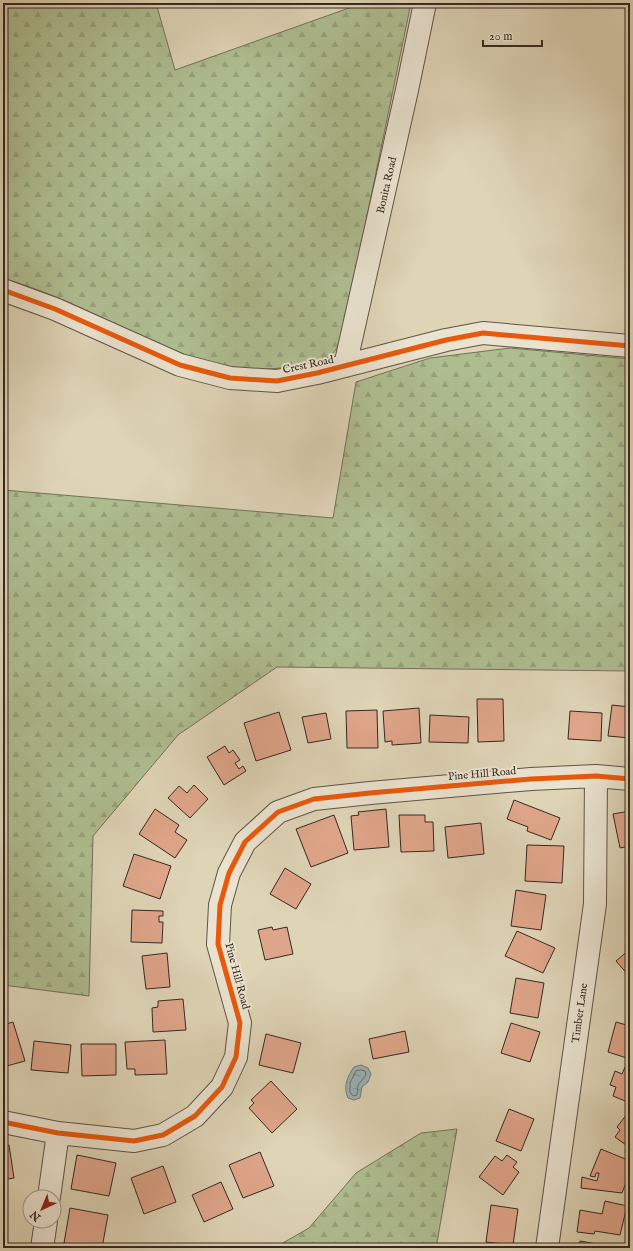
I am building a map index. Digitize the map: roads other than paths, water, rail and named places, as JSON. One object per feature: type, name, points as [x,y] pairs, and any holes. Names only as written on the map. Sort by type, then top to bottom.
[{"type":"street","name":"Bonita Road","points":[[345,366],[425,3]]},
{"type":"street","name":"Crest Road","points":[[3,290],[55,309],[180,365],[230,378],[277,381],[345,366],[446,340],[483,333],[630,346]]},
{"type":"street","name":"Pine Hill Road","points":[[3,1122],[58,1133],[134,1141],[164,1135],[195,1116],[222,1087],[236,1057],[240,1023],[218,944],[220,905],[230,872],[245,842],[278,812],[314,798],[524,780],[596,776],[630,779]]},
{"type":"street","name":"Timber Lane","points":[[547,1248],[595,904],[596,776]]},
{"type":"street","points":[[50,1189],[58,1133]]},
{"type":"street","points":[[42,1248],[45,1229]]},
{"type":"water","points":[[361,1065],[368,1068],[371,1074],[368,1082],[362,1087],[360,1098],[354,1100],[348,1098],[346,1082],[354,1067]]}]
